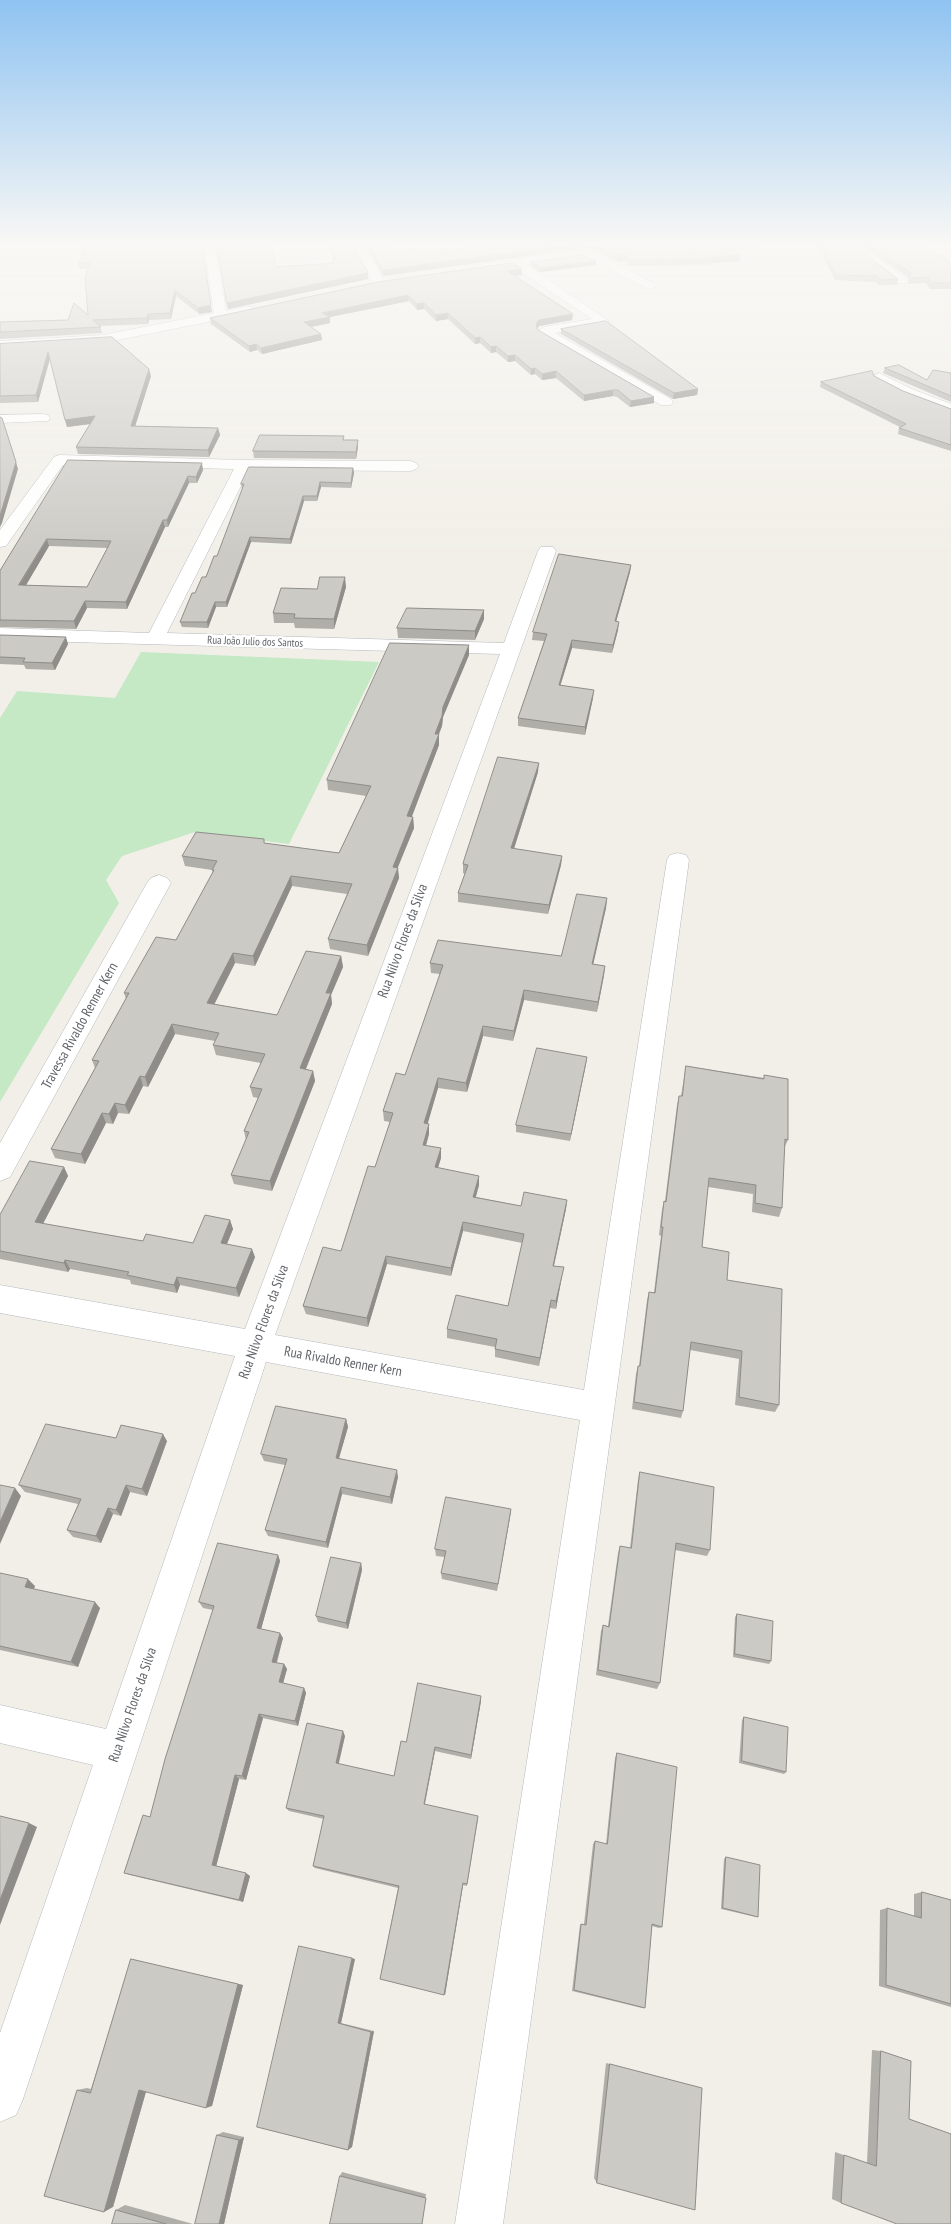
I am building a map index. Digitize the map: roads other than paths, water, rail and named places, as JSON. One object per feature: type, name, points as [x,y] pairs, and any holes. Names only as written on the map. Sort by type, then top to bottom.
[{"type":"street","points":[[573,349],[666,402]]},
{"type":"street","points":[[879,377],[907,392],[951,409]]},
{"type":"street","points":[[0,419],[43,418]]},
{"type":"street","points":[[0,542],[59,460],[244,465],[411,466]]},
{"type":"street","points":[[155,639],[244,465]]},
{"type":"street","name":"Rua Nilvo Flores da Silva","points":[[0,2099],[254,1346],[547,551]]},
{"type":"street","name":"Rua João Julio dos Santos","points":[[0,634],[511,649]]},
{"type":"street","points":[[479,2224],[678,860]]},
{"type":"street","name":"Travessa Rivaldo Renner Kern","points":[[0,1169],[159,883]]},
{"type":"street","name":"Rua Rivaldo Renner Kern","points":[[0,1299],[598,1408]]},
{"type":"street","points":[[0,1724],[118,1751]]}]
